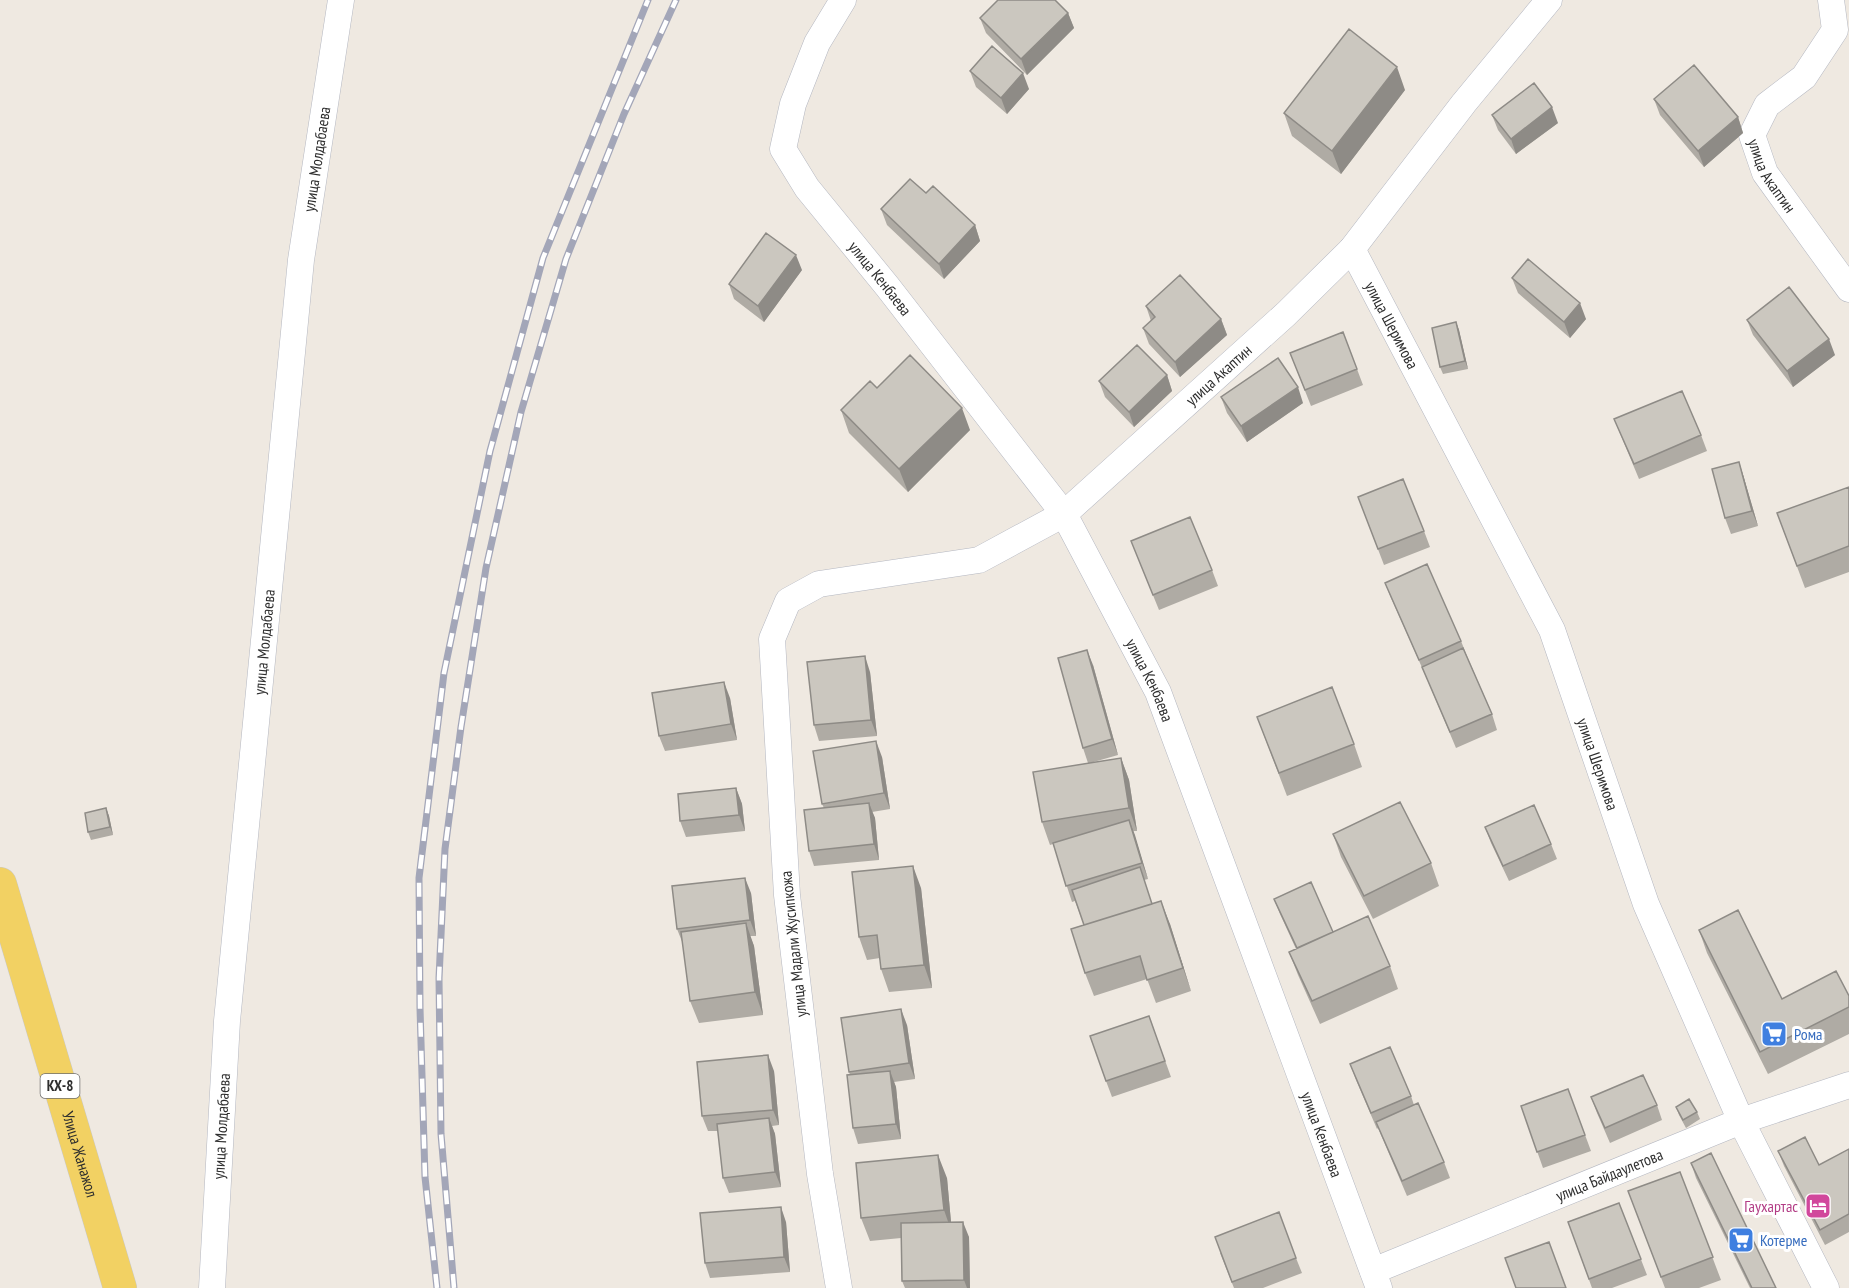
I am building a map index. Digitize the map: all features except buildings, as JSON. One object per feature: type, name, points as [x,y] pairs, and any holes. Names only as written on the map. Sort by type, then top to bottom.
[{"type":"main road","name":"Улица Жанажол","points":[[0,884],[120,1288]]},
{"type":"street","name":"улица Молдабаева","points":[[212,1288],[227,1020],[300,272],[341,0]]},
{"type":"street","name":"улица Кенбаева","points":[[843,0],[817,43],[797,94],[783,149],[807,188],[887,286],[1064,514],[1158,692],[1376,1280]]},
{"type":"street","name":"улица Акаптин","points":[[788,601],[819,585],[980,560],[1064,514],[1286,314],[1352,249],[1464,103],[1549,0]]},
{"type":"street","name":"улица Акаптин","points":[[1831,0],[1835,30],[1804,77],[1767,105],[1752,135],[1765,173],[1849,289]]},
{"type":"street","name":"улица Шеримова","points":[[1352,249],[1552,630],[1646,904],[1742,1121],[1826,1288]]},
{"type":"street","name":"улица Мадали Жусипкожа","points":[[788,601],[772,639],[787,895],[820,1174],[839,1288]]},
{"type":"street","name":"улица Байдаулетова","points":[[1376,1280],[1742,1121],[1849,1085]]},
{"type":"railway","points":[[437,1288],[425,1177],[419,878],[444,673],[490,451],[543,258],[648,0]]},
{"type":"railway","points":[[454,1288],[441,1134],[439,978],[445,849],[486,568],[521,412],[566,259],[624,114],[676,0]]},
{"type":"place","name":"Рома","points":[[1774,1034]]},
{"type":"place","name":"Гаухартас","points":[[1818,1206]]},
{"type":"place","name":"Котерме","points":[[1741,1240]]}]
